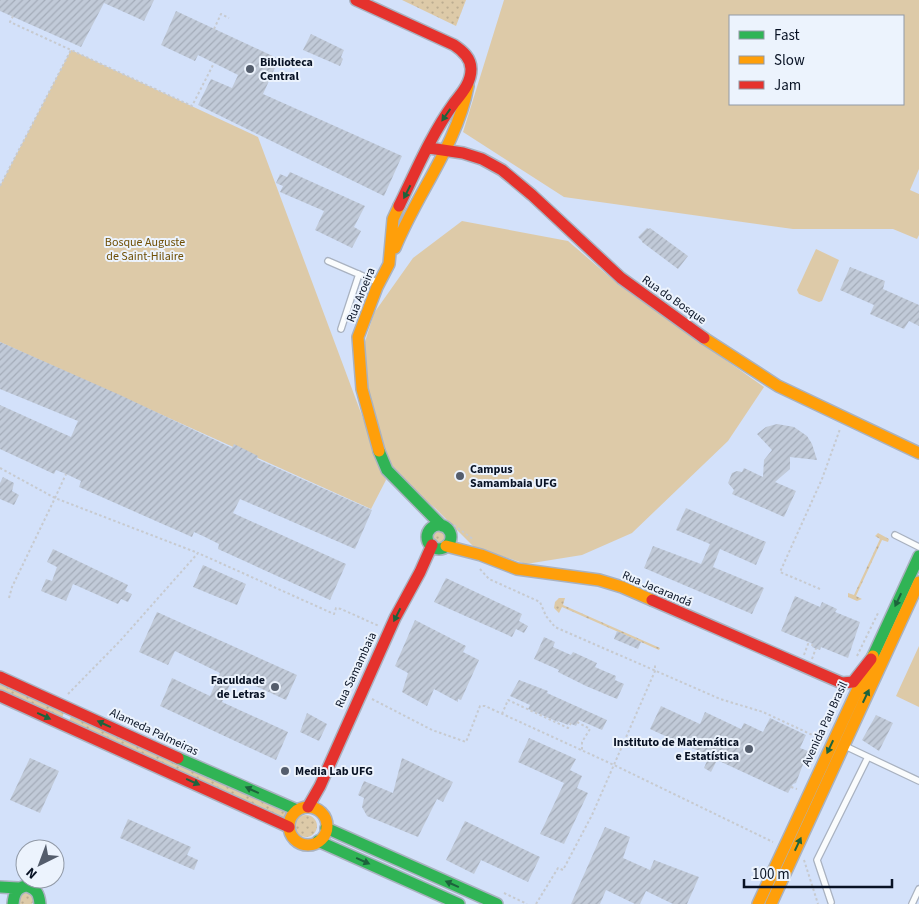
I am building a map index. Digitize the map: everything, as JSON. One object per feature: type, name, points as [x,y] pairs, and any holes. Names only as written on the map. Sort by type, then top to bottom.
[{"type":"street","points":[[356,0],[454,45],[463,51],[469,60],[471,69],[464,108],[444,151],[406,221],[388,264]]},
{"type":"street","name":"Rua Aroeira","points":[[444,527],[387,470],[380,453],[362,389],[358,337],[388,264],[393,219],[441,121],[468,84]]},
{"type":"street","points":[[429,148],[444,151]]},
{"type":"street","name":"Rua do Bosque","points":[[444,151],[463,153],[482,159],[502,170],[532,195],[621,278],[689,328],[778,386],[916,450]]},
{"type":"street","points":[[444,527],[428,535],[432,545],[439,548],[446,546],[479,560]]},
{"type":"street","points":[[444,527],[450,540],[446,546]]},
{"type":"street","points":[[444,527],[479,560]]},
{"type":"street","name":"Rua Samambaia","points":[[302,809],[320,786],[394,618],[420,572],[432,545]]},
{"type":"street","name":"Avenida Pau Brasil","points":[[758,904],[919,556]]},
{"type":"street","name":"Rua Jacarandá","points":[[479,560],[518,569],[599,580],[622,587],[813,666]]},
{"type":"street","name":"Avenida Pau Brasil","points":[[770,904],[919,582]]},
{"type":"street","points":[[813,666],[842,683],[850,683],[857,678],[871,659]]},
{"type":"street","points":[[813,666],[846,691],[849,696],[849,706]]},
{"type":"street","name":"Alameda Palmeiras","points":[[0,677],[199,768],[302,809]]},
{"type":"street","points":[[0,696],[289,827]]},
{"type":"street","points":[[302,809],[316,809],[324,817],[325,833],[313,844],[302,844],[293,837],[289,827],[291,816],[302,809]]},
{"type":"street","points":[[326,828],[497,904]]},
{"type":"street","points":[[318,841],[459,904]]},
{"type":"street","points":[[0,886],[15,888]]},
{"type":"street","points":[[0,896],[12,904],[18,889]]},
{"type":"street","points":[[35,889],[43,903]]},
{"type":"lane","points":[[328,260],[379,283]]},
{"type":"lane","points":[[341,329],[359,274]]},
{"type":"lane","points":[[894,535],[919,547]]},
{"type":"lane","points":[[843,745],[919,781]]},
{"type":"lane","points":[[831,902],[817,860],[868,757]]},
{"type":"lane","points":[[912,904],[919,889]]},
{"type":"path","points":[[214,29],[220,14],[228,18]]},
{"type":"path","points":[[13,16],[10,22],[192,106],[214,63]]},
{"type":"path","points":[[0,186],[71,50]]},
{"type":"path","points":[[820,589],[780,572],[822,479],[840,427]]},
{"type":"path","points":[[0,468],[55,498],[198,553],[334,614],[336,608],[341,609],[389,632]]},
{"type":"path","points":[[9,598],[12,587],[66,474]]},
{"type":"path","points":[[444,527],[476,542]]},
{"type":"path","points":[[64,698],[120,641],[198,553]]},
{"type":"path","points":[[479,560],[489,579],[540,602],[546,616],[555,627],[596,643],[612,652],[720,699],[762,712],[823,740]]},
{"type":"path","points":[[856,657],[873,621],[883,606]]},
{"type":"path","points":[[802,659],[808,644],[813,645]]},
{"type":"path","points":[[814,653],[816,648]]},
{"type":"path","points":[[536,904],[558,868],[563,870],[592,815],[655,671],[655,663]]},
{"type":"path","points":[[368,697],[432,730],[466,742],[480,706],[486,706],[775,842]]},
{"type":"path","points":[[502,714],[508,700],[568,728],[570,723]]},
{"type":"path","points":[[577,722],[590,729],[582,742],[582,751]]},
{"type":"path","points":[[792,787],[799,790]]},
{"type":"path","points":[[803,855],[818,904]]},
{"type":"shaded area","name":"Campus Samambaia UFG","points":[[0,0],[919,0],[919,904],[0,904]]},
{"type":"green space","points":[[402,0],[466,0],[456,26]]},
{"type":"green space","points":[[504,0],[919,0],[919,169],[910,190],[919,194],[919,235],[917,239],[893,229],[793,229],[564,197],[463,132]]},
{"type":"green space","name":"Bosque Auguste de Saint-Hilaire","points":[[71,50],[258,137],[386,480],[371,509],[0,342],[0,186]]},
{"type":"green space","points":[[462,221],[568,241],[619,285],[764,387],[728,441],[632,533],[582,555],[526,564],[474,547],[435,508],[392,474],[359,361],[374,313],[413,258]]},
{"type":"green space","points":[[816,249],[839,260],[822,301],[819,302],[799,294],[797,290]]},
{"type":"green space","points":[[440,529],[445,531],[447,536],[445,541],[440,543],[435,541],[433,536],[435,531]]},
{"type":"green space","points":[[878,533],[889,539],[888,542],[882,540],[856,596],[862,599],[857,601],[848,597],[848,593],[854,595],[880,539],[875,536]]},
{"type":"green space","points":[[559,598],[565,598],[563,605],[660,648],[659,650],[562,607],[559,613],[554,608],[555,602]]},
{"type":"green space","points":[[919,646],[919,707],[896,696]]},
{"type":"green space","points":[[0,682],[65,710],[62,718],[0,690]]},
{"type":"green space","points":[[72,714],[289,811],[286,820],[69,721]]},
{"type":"green space","points":[[306,815],[314,818],[317,826],[314,834],[306,837],[298,834],[295,826],[298,818]]},
{"type":"green space","points":[[27,889],[34,900],[32,904],[19,904],[17,894]]},
{"type":"building","points":[[0,0],[154,0],[144,21],[104,3],[81,47],[0,11]]},
{"type":"building","points":[[176,11],[279,59],[263,94],[402,156],[384,196],[198,105],[211,79],[232,88],[238,75],[198,55],[195,61],[161,45]]},
{"type":"building","points":[[311,34],[344,50],[340,66],[303,50]]},
{"type":"building","points":[[290,172],[365,206],[354,227],[361,231],[352,248],[315,230],[324,211],[280,192],[283,186],[276,183],[280,174],[287,177]]},
{"type":"building","points":[[647,228],[650,228],[688,256],[678,269],[638,237]]},
{"type":"building","points":[[850,267],[885,281],[883,289],[919,305],[919,326],[909,321],[904,329],[870,314],[874,305],[840,290]]},
{"type":"building","points":[[0,342],[120,395],[232,448],[234,444],[258,456],[257,459],[372,510],[355,549],[240,499],[233,513],[346,564],[330,600],[218,549],[219,544],[205,537],[194,532],[192,537],[79,487],[81,481],[66,474],[56,470],[54,474],[0,449],[0,405],[71,437],[78,421],[0,389]]},
{"type":"building","points":[[777,424],[794,427],[807,436],[812,444],[817,460],[790,457],[790,469],[775,482],[796,491],[784,517],[732,494],[734,490],[728,483],[732,473],[742,472],[744,468],[763,477],[764,460],[772,450],[757,434],[766,427]]},
{"type":"building","points":[[3,477],[14,483],[12,491],[19,495],[14,505],[0,499],[0,483]]},
{"type":"building","points":[[686,508],[766,542],[756,565],[720,549],[713,567],[764,588],[752,614],[644,568],[653,546],[701,564],[710,544],[676,530]]},
{"type":"building","points":[[53,549],[128,585],[125,591],[132,594],[128,602],[121,599],[118,604],[73,584],[66,601],[41,591],[46,579],[52,581],[57,567],[47,562]]},
{"type":"building","points":[[203,565],[246,584],[237,605],[193,587]]},
{"type":"building","points":[[446,578],[522,614],[519,621],[528,626],[524,633],[516,629],[512,637],[434,602]]},
{"type":"building","points":[[795,596],[820,607],[822,602],[837,609],[835,612],[860,622],[848,658],[821,647],[820,650],[812,647],[813,644],[781,631]]},
{"type":"building","name":"Faculdade de Letras","points":[[157,612],[297,675],[286,700],[234,676],[222,702],[288,732],[276,760],[160,706],[172,678],[210,696],[220,673],[175,651],[168,665],[139,652]]},
{"type":"building","points":[[415,620],[466,646],[463,652],[479,660],[461,700],[458,699],[458,702],[434,689],[427,706],[402,692],[408,673],[395,666]]},
{"type":"building","points":[[617,631],[641,642],[638,649],[614,639]]},
{"type":"building","points":[[544,637],[555,642],[553,647],[571,655],[573,652],[597,663],[595,667],[616,676],[615,680],[624,684],[617,699],[586,686],[558,672],[559,670],[534,659]]},
{"type":"building","points":[[519,680],[548,691],[547,693],[607,720],[602,730],[579,720],[576,726],[569,723],[568,725],[528,709],[530,705],[510,696]]},
{"type":"building","name":"Instituto de Matemática e Estatística","points":[[661,706],[700,724],[705,712],[741,729],[744,723],[763,732],[770,718],[806,735],[800,748],[808,751],[796,783],[793,784],[788,793],[717,760],[711,772],[704,768],[709,756],[650,729]]},
{"type":"building","points":[[307,713],[327,724],[319,741],[300,732]]},
{"type":"building","points":[[876,715],[893,723],[879,751],[862,740]]},
{"type":"building","points":[[529,738],[576,759],[570,770],[582,776],[577,788],[588,793],[564,844],[540,834],[564,783],[518,762]]},
{"type":"building","points":[[30,758],[59,771],[40,813],[10,800]]},
{"type":"building","points":[[402,758],[453,782],[443,802],[437,799],[418,837],[367,816],[362,807],[364,798],[358,795],[364,781],[393,793]]},
{"type":"building","points":[[128,819],[191,847],[187,855],[198,860],[194,870],[120,838]]},
{"type":"building","points":[[465,821],[540,857],[528,882],[481,860],[474,874],[446,860]]},
{"type":"building","points":[[605,827],[630,837],[623,858],[650,870],[654,860],[699,877],[687,904],[673,904],[646,891],[640,904],[635,904],[606,890],[600,904],[571,904]]},
{"type":"traffic: fast","points":[[379,451],[387,470],[442,526]]},
{"type":"traffic: fast","points":[[439,525],[447,529],[451,537],[447,545],[439,549],[431,545],[427,537],[431,529],[439,525]]},
{"type":"traffic: fast","points":[[873,656],[919,556]]},
{"type":"traffic: fast","points":[[178,758],[297,810]]},
{"type":"traffic: fast","points":[[326,828],[497,904]]},
{"type":"traffic: fast","points":[[318,841],[459,904]]},
{"type":"traffic: fast","points":[[13,904],[16,892],[26,886],[37,892],[40,904]]},
{"type":"traffic: fast","points":[[0,887],[15,888]]},
{"type":"traffic: slow","points":[[395,248],[446,149],[463,108],[468,86]]},
{"type":"traffic: slow","points":[[379,451],[362,389],[358,337],[377,287],[389,264],[393,219],[399,206]]},
{"type":"traffic: slow","points":[[704,338],[778,386],[919,453]]},
{"type":"traffic: slow","points":[[446,546],[481,555],[517,569],[599,580],[622,587],[652,600]]},
{"type":"traffic: slow","points":[[771,904],[919,582]]},
{"type":"traffic: slow","points":[[758,904],[873,656]]},
{"type":"traffic: slow","points":[[308,807],[321,813],[327,826],[321,839],[308,845],[295,839],[289,826],[295,813],[308,807]]},
{"type":"traffic: jam","points":[[356,0],[454,45],[466,55],[471,65],[468,83],[438,128],[399,206]]},
{"type":"traffic: jam","points":[[429,148],[463,153],[482,159],[502,170],[532,195],[621,278],[704,338]]},
{"type":"traffic: jam","points":[[308,807],[320,786],[395,618],[420,572],[432,545]]},
{"type":"traffic: jam","points":[[652,600],[842,683],[853,682],[871,659]]},
{"type":"traffic: jam","points":[[0,677],[178,758]]},
{"type":"traffic: jam","points":[[0,696],[289,827]]},
{"type":"place","name":"Biblioteca Central","points":[[250,69]]},
{"type":"place","name":"Campus Samambaia UFG","points":[[460,476]]},
{"type":"place","name":"Faculdade de Letras","points":[[275,687]]},
{"type":"place","name":"Instituto de Matemática e Estatística","points":[[749,749]]},
{"type":"place","name":"Media Lab UFG","points":[[285,771]]}]
